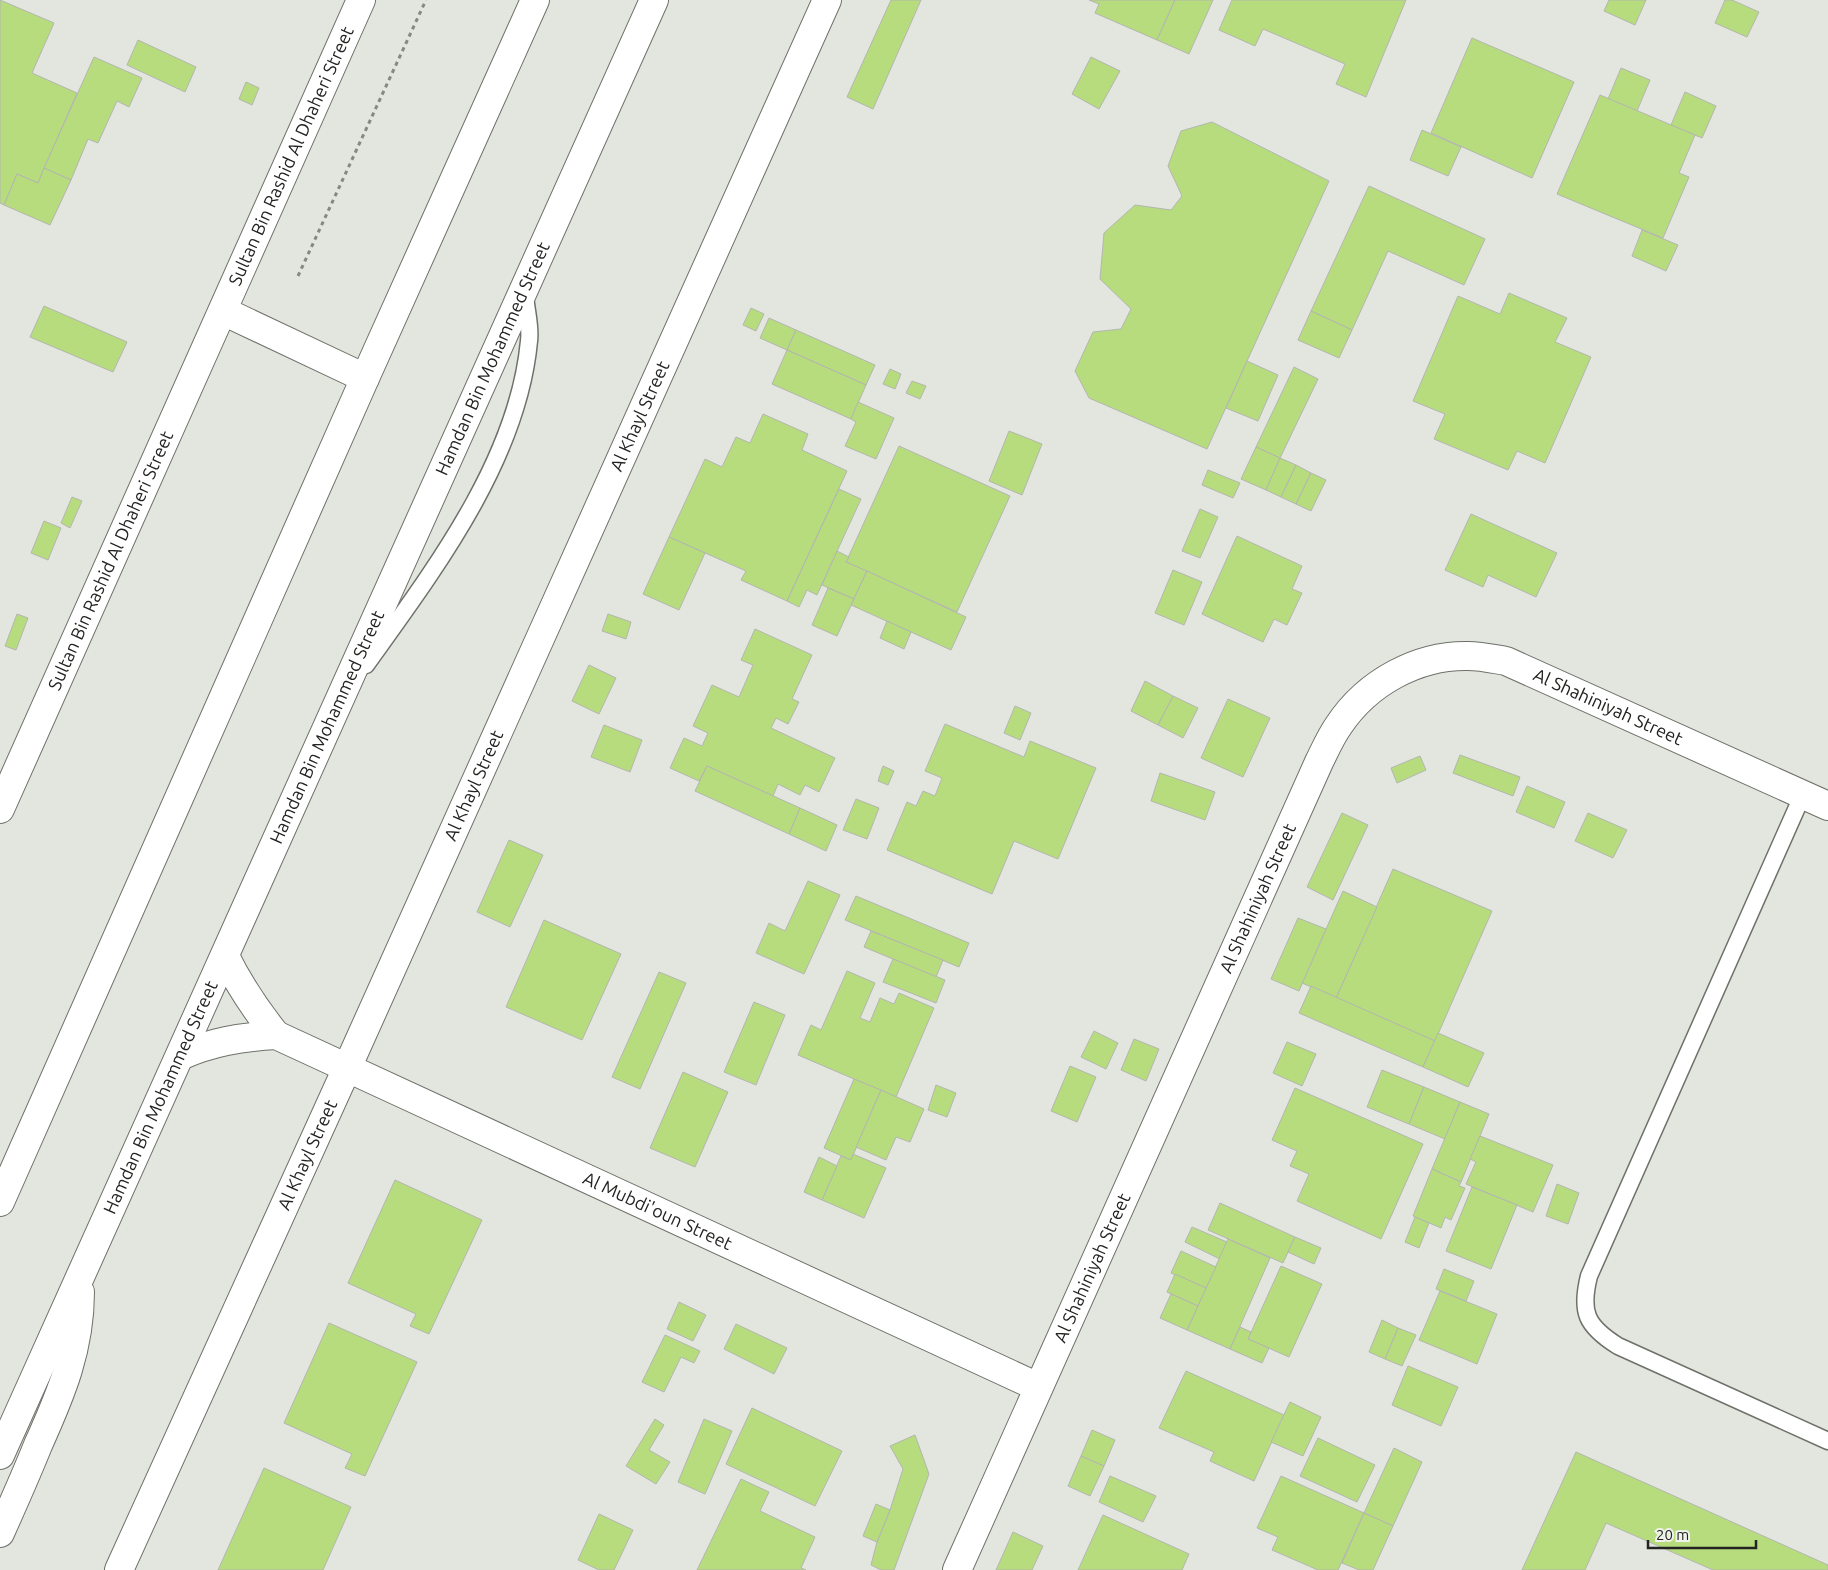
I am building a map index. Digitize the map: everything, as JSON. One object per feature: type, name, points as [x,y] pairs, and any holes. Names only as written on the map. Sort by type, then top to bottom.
[{"type":"street","name":"Sultan Bin Rashid Al Dhaheri Street","points":[[0,809],[361,0]]},
{"type":"street","points":[[0,1202],[535,0]]},
{"type":"street","name":"Hamdan Bin Mohammed Street","points":[[0,1455],[226,956],[654,0]]},
{"type":"street","name":"Al Khayl Street","points":[[119,1570],[827,0]]},
{"type":"street","points":[[222,311],[366,378]]},
{"type":"street","name":"Al Shahiniyah Street","points":[[957,1570],[1319,762],[1338,725],[1364,695],[1395,673],[1430,659],[1469,656],[1506,661],[1828,806]]},
{"type":"street","name":"Al Mubdi'oun Street","points":[[226,956],[235,978],[247,998],[276,1035],[1038,1387]]},
{"type":"street","points":[[180,1056],[202,1046],[227,1040],[276,1035]]},
{"type":"street","points":[[0,1533],[60,1396],[70,1367],[77,1338],[80,1277]]},
{"type":"lane","points":[[340,701],[425,581],[496,461],[518,401],[530,339],[524,290]]},
{"type":"lane","points":[[1803,794],[1592,1268],[1584,1296],[1588,1317],[1600,1335],[1618,1346],[1828,1440]]},
{"type":"path","points":[[298,276],[426,0]]},
{"type":"building","points":[[0,0],[54,23],[32,73],[77,93],[38,183],[17,174],[4,205],[0,203]]},
{"type":"building","points":[[891,0],[921,0],[873,109],[847,97]]},
{"type":"building","points":[[1089,0],[1175,0],[1157,40],[1095,13],[1099,4]]},
{"type":"building","points":[[1175,0],[1213,0],[1189,54],[1157,40]]},
{"type":"building","points":[[1232,0],[1406,0],[1366,97],[1336,84],[1345,64],[1263,29],[1255,46],[1219,30]]},
{"type":"building","points":[[1609,0],[1646,0],[1635,25],[1604,11]]},
{"type":"building","points":[[1725,0],[1732,0],[1759,12],[1747,37],[1715,23]]},
{"type":"building","points":[[1472,38],[1574,82],[1532,178],[1431,133]]},
{"type":"building","points":[[138,40],[196,67],[185,92],[127,65]]},
{"type":"building","points":[[94,57],[142,78],[129,107],[117,101],[98,143],[88,139],[71,180],[44,168]]},
{"type":"building","points":[[1091,57],[1120,71],[1099,109],[1072,94]]},
{"type":"building","points":[[1621,68],[1650,80],[1637,111],[1608,99]]},
{"type":"building","points":[[246,82],[259,88],[252,105],[239,99]]},
{"type":"building","points":[[1685,92],[1716,106],[1702,138],[1671,125]]},
{"type":"building","points":[[1600,95],[1695,135],[1679,173],[1689,177],[1663,238],[1557,194]]},
{"type":"building","points":[[1212,122],[1329,181],[1207,449],[1089,398],[1075,371],[1093,332],[1121,329],[1131,309],[1100,279],[1104,233],[1135,205],[1171,210],[1182,196],[1168,166],[1181,131]]},
{"type":"building","points":[[1422,130],[1461,147],[1448,176],[1410,160]]},
{"type":"building","points":[[44,168],[71,180],[50,225],[4,205],[17,174],[38,183]]},
{"type":"building","points":[[1369,186],[1485,239],[1464,285],[1388,251],[1352,330],[1311,311]]},
{"type":"building","points":[[1642,230],[1678,245],[1666,271],[1632,256]]},
{"type":"building","points":[[1509,293],[1567,318],[1555,342],[1591,357],[1545,463],[1517,451],[1508,470],[1434,439],[1445,414],[1413,401],[1458,296],[1500,314]]},
{"type":"building","points":[[44,306],[127,342],[113,372],[30,337]]},
{"type":"building","points":[[751,308],[764,314],[756,331],[743,325]]},
{"type":"building","points":[[1311,311],[1352,330],[1339,358],[1298,340]]},
{"type":"building","points":[[769,318],[796,330],[787,350],[760,338]]},
{"type":"building","points":[[796,330],[875,365],[866,385],[787,350]]},
{"type":"building","points":[[787,350],[866,385],[851,419],[772,384]]},
{"type":"building","points":[[1247,361],[1278,375],[1258,421],[1226,408]]},
{"type":"building","points":[[1294,367],[1318,379],[1280,458],[1256,447]]},
{"type":"building","points":[[890,369],[901,374],[895,389],[883,384]]},
{"type":"building","points":[[912,381],[926,386],[920,399],[906,393]]},
{"type":"building","points":[[858,402],[894,418],[876,459],[845,446],[856,422],[851,419]]},
{"type":"building","points":[[763,414],[808,434],[802,450],[847,471],[787,601],[741,580],[746,571],[669,537],[705,459],[722,467],[736,437],[750,443]]},
{"type":"building","points":[[1009,431],[1042,444],[1022,495],[989,481]]},
{"type":"building","points":[[899,446],[1010,496],[957,612],[846,562]]},
{"type":"building","points":[[1256,447],[1280,458],[1266,490],[1241,479]]},
{"type":"building","points":[[1280,458],[1296,465],[1281,497],[1266,490]]},
{"type":"building","points":[[1296,465],[1311,473],[1296,504],[1281,497]]},
{"type":"building","points":[[1208,470],[1240,483],[1233,498],[1202,485]]},
{"type":"building","points":[[1311,473],[1326,480],[1311,511],[1296,504]]},
{"type":"building","points":[[839,489],[861,499],[817,595],[807,590],[799,607],[787,601]]},
{"type":"building","points":[[72,497],[82,501],[70,528],[61,523]]},
{"type":"building","points":[[1200,509],[1218,517],[1200,558],[1182,551]]},
{"type":"building","points":[[1471,514],[1557,553],[1536,597],[1488,575],[1483,587],[1445,570]]},
{"type":"building","points":[[44,521],[61,528],[48,560],[31,553]]},
{"type":"building","points":[[1237,536],[1302,566],[1292,589],[1302,593],[1287,625],[1274,619],[1263,642],[1202,614]]},
{"type":"building","points":[[669,537],[705,553],[679,610],[643,594]]},
{"type":"building","points":[[837,551],[849,557],[846,562],[867,571],[854,599],[822,585]]},
{"type":"building","points":[[1173,570],[1202,582],[1184,625],[1155,613]]},
{"type":"building","points":[[867,571],[966,617],[951,650],[851,605]]},
{"type":"building","points":[[828,588],[854,599],[837,636],[812,625]]},
{"type":"building","points":[[17,614],[28,618],[16,650],[5,646]]},
{"type":"building","points":[[608,614],[631,622],[626,639],[602,631]]},
{"type":"building","points":[[887,621],[911,632],[904,649],[880,638]]},
{"type":"building","points":[[755,629],[812,655],[792,699],[799,702],[788,724],[776,718],[771,728],[835,758],[819,792],[805,785],[800,795],[778,784],[773,796],[707,766],[699,781],[670,768],[684,738],[702,746],[708,733],[693,726],[712,685],[739,697],[753,665],[741,660]]},
{"type":"building","points":[[589,665],[616,678],[599,714],[572,701]]},
{"type":"building","points":[[1145,681],[1173,696],[1158,725],[1131,711]]},
{"type":"building","points":[[1173,696],[1198,708],[1183,738],[1158,725]]},
{"type":"building","points":[[1228,699],[1270,718],[1243,777],[1201,758]]},
{"type":"building","points":[[1015,706],[1031,713],[1020,740],[1004,733]]},
{"type":"building","points":[[945,724],[1024,757],[1030,741],[1096,768],[1058,859],[1014,841],[992,894],[887,850],[907,802],[916,806],[923,791],[935,796],[942,778],[925,771]]},
{"type":"building","points":[[604,725],[642,740],[630,772],[591,757]]},
{"type":"building","points":[[1460,755],[1520,777],[1513,796],[1453,773]]},
{"type":"building","points":[[1420,756],[1426,770],[1397,783],[1391,768]]},
{"type":"building","points":[[707,766],[800,808],[789,834],[695,791]]},
{"type":"building","points":[[883,766],[894,771],[888,785],[878,781]]},
{"type":"building","points":[[1160,773],[1215,792],[1205,820],[1151,801]]},
{"type":"building","points":[[1527,786],[1565,802],[1554,828],[1516,812]]},
{"type":"building","points":[[856,799],[879,808],[867,839],[843,830]]},
{"type":"building","points":[[800,808],[837,825],[826,851],[789,834]]},
{"type":"building","points":[[1342,813],[1368,825],[1333,900],[1307,887]]},
{"type":"building","points":[[1588,813],[1627,830],[1613,858],[1575,841]]},
{"type":"building","points":[[509,840],[543,855],[510,927],[477,912]]},
{"type":"building","points":[[1393,869],[1492,911],[1435,1041],[1336,998]]},
{"type":"building","points":[[808,881],[840,895],[804,974],[756,953],[769,923],[785,931]]},
{"type":"building","points":[[1343,891],[1377,907],[1336,998],[1302,983]]},
{"type":"building","points":[[856,896],[969,943],[959,967],[845,920]]},
{"type":"building","points":[[1298,918],[1326,929],[1299,991],[1271,979]]},
{"type":"building","points":[[544,920],[621,954],[582,1040],[506,1007]]},
{"type":"building","points":[[871,931],[943,960],[936,977],[864,947]]},
{"type":"building","points":[[893,959],[945,980],[936,1003],[883,982]]},
{"type":"building","points":[[847,971],[875,983],[860,1018],[870,1022],[880,998],[894,1004],[899,993],[934,1008],[896,1097],[798,1055],[811,1025],[821,1030]]},
{"type":"building","points":[[659,972],[686,983],[640,1089],[612,1077]]},
{"type":"building","points":[[1311,986],[1435,1041],[1423,1067],[1299,1013]]},
{"type":"building","points":[[754,1002],[785,1015],[756,1085],[724,1072]]},
{"type":"building","points":[[1094,1031],[1118,1043],[1106,1069],[1081,1057]]},
{"type":"building","points":[[1438,1033],[1484,1053],[1468,1087],[1423,1067]]},
{"type":"building","points":[[1134,1039],[1159,1049],[1146,1081],[1121,1070]]},
{"type":"building","points":[[1287,1042],[1316,1054],[1302,1086],[1273,1073]]},
{"type":"building","points":[[1070,1066],[1096,1077],[1077,1122],[1051,1111]]},
{"type":"building","points":[[1382,1070],[1424,1087],[1409,1124],[1367,1107]]},
{"type":"building","points":[[683,1072],[728,1092],[695,1167],[650,1148]]},
{"type":"building","points":[[854,1079],[881,1090],[851,1160],[824,1148]]},
{"type":"building","points":[[936,1085],[956,1093],[947,1117],[928,1110]]},
{"type":"building","points":[[1424,1087],[1460,1102],[1445,1139],[1409,1124]]},
{"type":"building","points":[[1295,1088],[1423,1144],[1381,1239],[1297,1201],[1309,1174],[1290,1166],[1297,1151],[1272,1140]]},
{"type":"building","points":[[881,1090],[924,1109],[910,1142],[896,1137],[886,1160],[856,1147]]},
{"type":"building","points":[[1460,1102],[1489,1114],[1461,1182],[1432,1169]]},
{"type":"building","points":[[1480,1136],[1553,1165],[1533,1212],[1466,1184],[1476,1162],[1470,1159]]},
{"type":"building","points":[[853,1154],[886,1168],[864,1218],[822,1200],[841,1156],[851,1160]]},
{"type":"building","points":[[819,1157],[837,1166],[822,1200],[804,1192]]},
{"type":"building","points":[[1432,1169],[1461,1182],[1459,1186],[1465,1188],[1451,1220],[1445,1217],[1441,1228],[1413,1216]]},
{"type":"building","points":[[395,1180],[482,1220],[429,1334],[410,1326],[416,1314],[348,1283]]},
{"type":"building","points":[[1557,1184],[1579,1193],[1568,1224],[1546,1216]]},
{"type":"building","points":[[1472,1187],[1517,1205],[1491,1269],[1446,1251]]},
{"type":"building","points":[[1220,1203],[1295,1237],[1283,1263],[1208,1230]]},
{"type":"building","points":[[1415,1217],[1429,1223],[1419,1248],[1405,1242]]},
{"type":"building","points":[[1192,1227],[1227,1242],[1220,1259],[1185,1242]]},
{"type":"building","points":[[1295,1237],[1321,1248],[1314,1264],[1288,1252]]},
{"type":"building","points":[[1228,1239],[1270,1258],[1230,1349],[1187,1330]]},
{"type":"building","points":[[1181,1251],[1216,1267],[1206,1288],[1171,1273]]},
{"type":"building","points":[[1281,1266],[1322,1284],[1289,1357],[1248,1339]]},
{"type":"building","points":[[1444,1269],[1474,1281],[1466,1301],[1436,1289]]},
{"type":"building","points":[[1175,1274],[1206,1288],[1198,1306],[1167,1292]]},
{"type":"building","points":[[1440,1291],[1497,1314],[1477,1364],[1419,1340]]},
{"type":"building","points":[[1171,1294],[1198,1306],[1187,1330],[1160,1318]]},
{"type":"building","points":[[679,1302],[706,1315],[693,1341],[667,1329]]},
{"type":"building","points":[[1382,1320],[1398,1328],[1385,1359],[1369,1352]]},
{"type":"building","points":[[329,1323],[417,1362],[365,1476],[345,1468],[352,1454],[284,1423]]},
{"type":"building","points":[[736,1324],[787,1348],[774,1374],[724,1349]]},
{"type":"building","points":[[1240,1327],[1251,1332],[1248,1339],[1269,1348],[1262,1363],[1230,1349]]},
{"type":"building","points":[[1398,1328],[1416,1335],[1402,1366],[1385,1359]]},
{"type":"building","points":[[665,1335],[700,1351],[694,1363],[681,1357],[664,1392],[642,1382]]},
{"type":"building","points":[[1408,1366],[1458,1387],[1441,1426],[1392,1405]]},
{"type":"building","points":[[1186,1371],[1284,1415],[1254,1481],[1210,1461],[1214,1452],[1159,1428]]},
{"type":"building","points":[[1290,1402],[1321,1417],[1303,1456],[1271,1442]]},
{"type":"building","points":[[752,1408],[842,1451],[815,1506],[726,1464]]},
{"type":"building","points":[[655,1419],[664,1425],[649,1450],[670,1462],[656,1484],[626,1466]]},
{"type":"building","points":[[704,1419],[732,1431],[705,1494],[678,1482]]},
{"type":"building","points":[[1092,1430],[1115,1440],[1104,1466],[1081,1456]]},
{"type":"building","points":[[915,1435],[929,1474],[894,1570],[881,1570],[871,1565],[877,1542],[890,1510],[903,1469],[890,1446]]},
{"type":"building","points":[[1318,1438],[1375,1465],[1357,1502],[1300,1476]]},
{"type":"building","points":[[1394,1448],[1422,1462],[1393,1526],[1364,1513]]},
{"type":"building","points":[[1576,1452],[1828,1565],[1828,1570],[1713,1570],[1606,1523],[1585,1570],[1522,1570]]},
{"type":"building","points":[[1081,1456],[1104,1466],[1090,1496],[1068,1486]]},
{"type":"building","points":[[264,1468],[351,1507],[323,1570],[218,1570]]},
{"type":"building","points":[[1110,1476],[1156,1496],[1143,1522],[1099,1502]]},
{"type":"building","points":[[1281,1476],[1364,1513],[1338,1570],[1318,1570],[1272,1550],[1278,1537],[1257,1528]]},
{"type":"building","points":[[741,1479],[769,1492],[760,1511],[815,1537],[801,1568],[806,1570],[697,1570]]},
{"type":"building","points":[[876,1504],[890,1510],[877,1542],[863,1536]]},
{"type":"building","points":[[1364,1513],[1393,1526],[1373,1570],[1359,1570],[1342,1563]]},
{"type":"building","points":[[599,1514],[633,1530],[614,1570],[599,1570],[578,1560]]},
{"type":"building","points":[[1103,1515],[1189,1554],[1182,1570],[1078,1570]]},
{"type":"building","points":[[1013,1532],[1043,1546],[1032,1570],[996,1570]]}]
